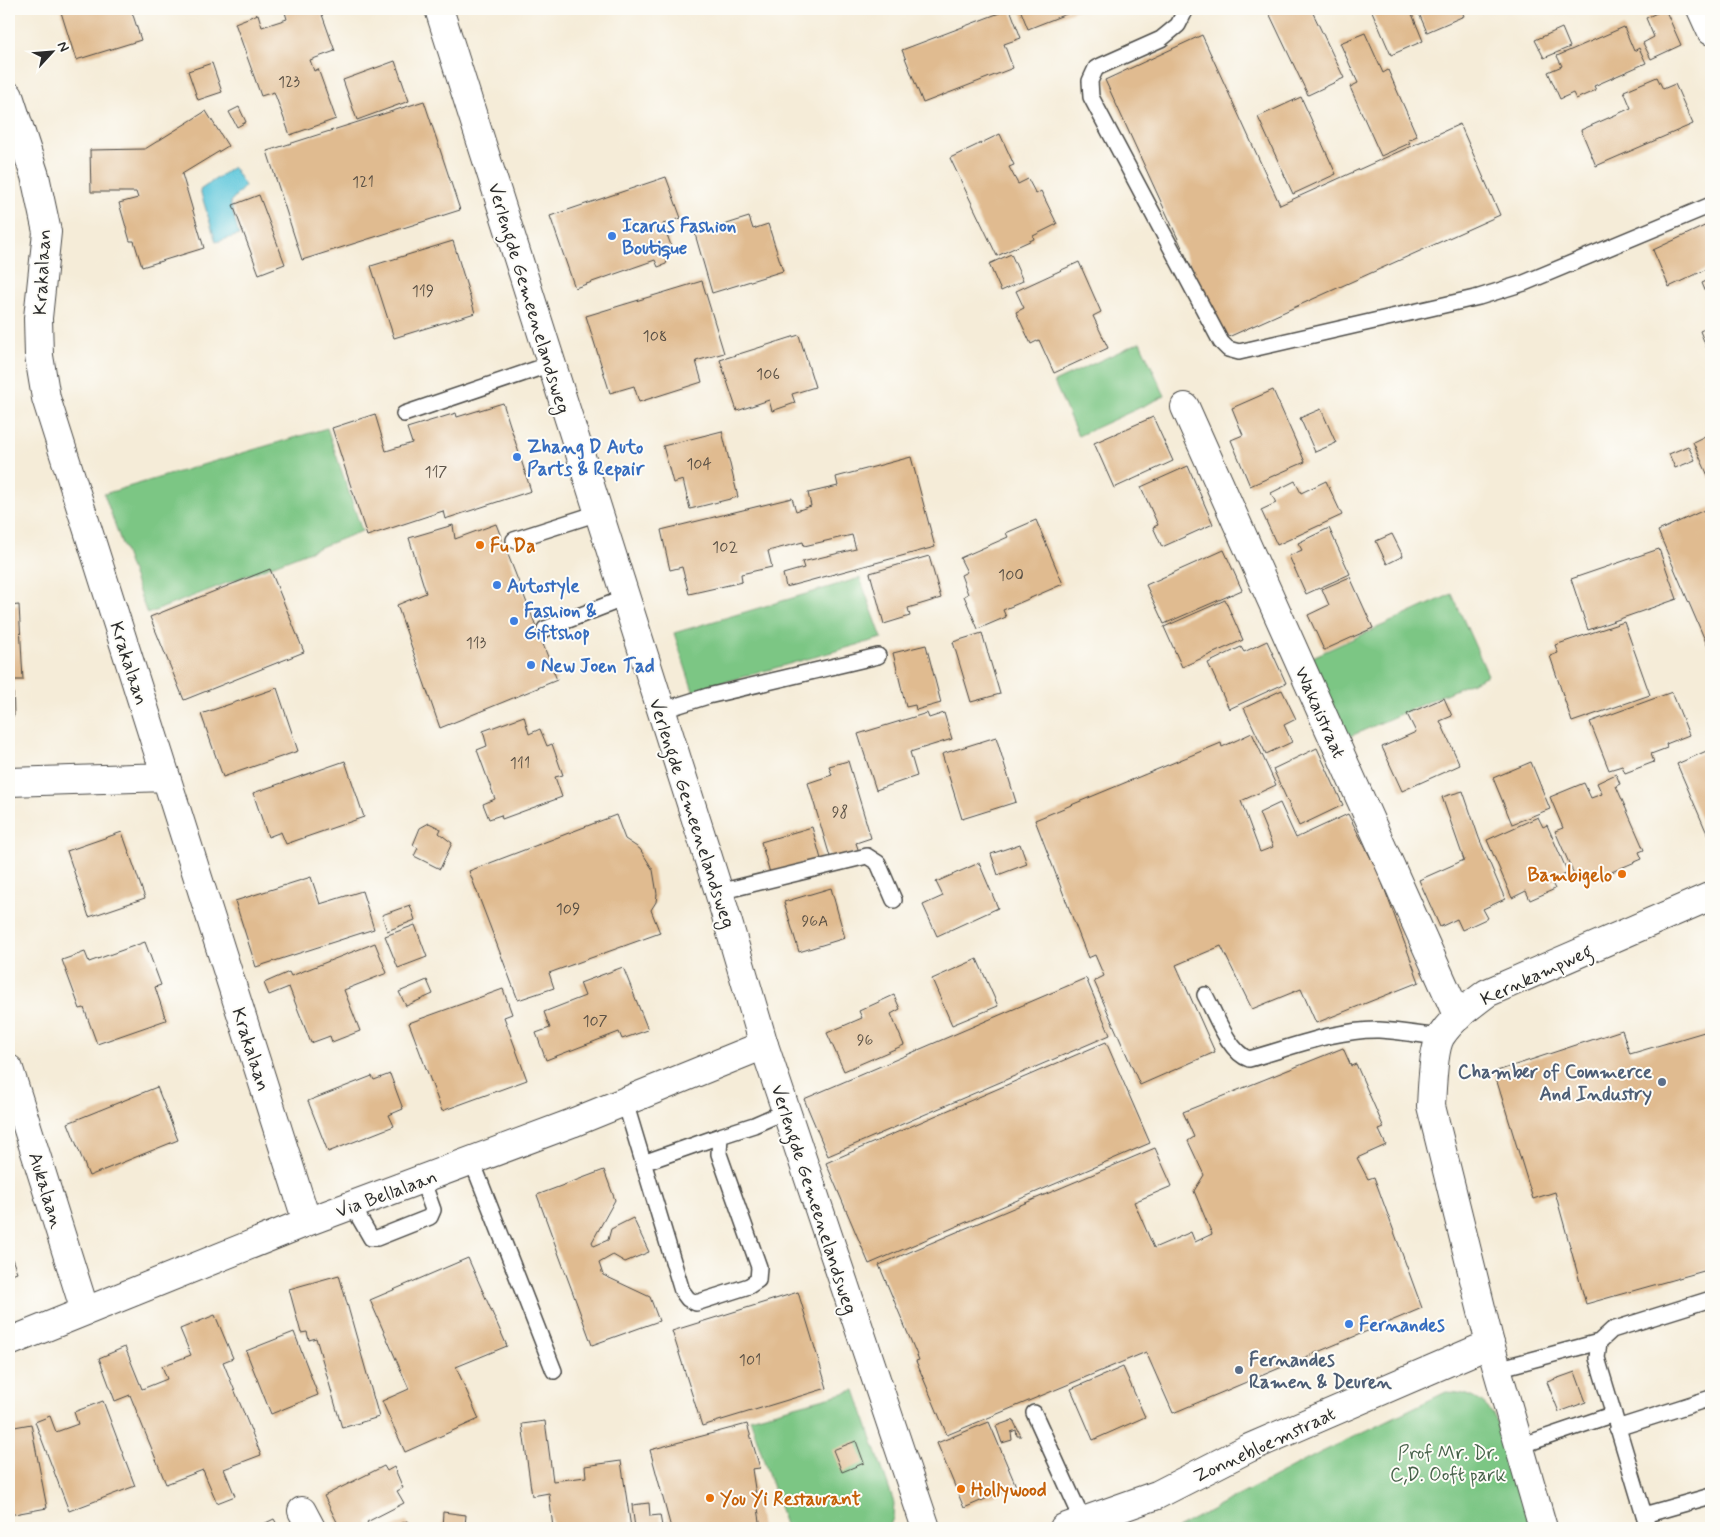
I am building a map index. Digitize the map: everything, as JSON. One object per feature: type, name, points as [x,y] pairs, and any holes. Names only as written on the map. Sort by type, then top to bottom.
[{"type":"street","name":"Verlengde Gemeenelandsweg","points":[[439,9],[624,598],[719,892],[764,1045],[926,1528]]},
{"type":"street","points":[[1700,9],[1711,31]]},
{"type":"street","name":"Krakalaan","points":[[9,96],[35,176],[47,232],[38,318],[39,356],[46,398],[307,1222]]},
{"type":"street","name":"Wakaistraat","points":[[1185,407],[1449,1027]]},
{"type":"street","points":[[9,782],[166,777]]},
{"type":"street","name":"Kernkampweg","points":[[1449,1027],[1488,993],[1711,896]]},
{"type":"street","points":[[1449,1027],[1433,1070],[1432,1106],[1494,1356],[1543,1528]]},
{"type":"street","name":"Via Bellalaan","points":[[9,1342],[307,1222],[625,1102],[764,1045]]},
{"type":"street","name":"Aukalaan","points":[[9,1070],[85,1311]]},
{"type":"street","name":"Zonnebloemstraat","points":[[1074,1525],[1156,1495],[1249,1448],[1494,1356]]},
{"type":"lane","points":[[1186,9],[1178,26],[1161,39],[1096,68],[1090,81],[1091,97],[1221,342],[1228,349],[1239,352],[1479,297],[1515,286],[1711,205]]},
{"type":"lane","points":[[404,414],[551,364]]},
{"type":"lane","points":[[514,540],[598,513]]},
{"type":"lane","points":[[545,629],[624,598]]},
{"type":"lane","points":[[660,710],[708,696],[878,656]]},
{"type":"lane","points":[[719,892],[867,856],[878,863],[885,875],[894,900]]},
{"type":"lane","points":[[1205,994],[1234,1050],[1241,1057],[1249,1059],[1333,1037],[1362,1032],[1449,1027]]},
{"type":"lane","points":[[625,1102],[682,1291],[688,1299],[696,1303],[749,1286],[758,1280],[760,1268],[719,1154],[720,1136]]},
{"type":"lane","points":[[643,1164],[754,1125],[786,1111]]},
{"type":"lane","points":[[472,1160],[554,1371]]},
{"type":"lane","points":[[352,1205],[367,1233],[371,1238],[377,1238],[430,1217],[433,1210],[422,1179]]},
{"type":"lane","points":[[1494,1356],[1599,1342],[1612,1330],[1711,1299]]},
{"type":"lane","points":[[1599,1342],[1597,1358],[1646,1522],[1711,1496]]},
{"type":"lane","points":[[1520,1446],[1711,1398]]},
{"type":"lane","points":[[1034,1413],[1074,1525]]},
{"type":"green space","points":[[1140,342],[1165,396],[1078,436],[1054,382]]},
{"type":"green space","points":[[327,428],[362,531],[147,614],[104,494]]},
{"type":"green space","points":[[860,578],[882,638],[693,691],[674,633]]},
{"type":"green space","points":[[1452,594],[1488,675],[1342,740],[1306,660]]},
{"type":"green space","points":[[855,1390],[894,1503],[893,1518],[889,1528],[786,1528],[750,1418]]},
{"type":"green space","name":"Prof Mr. Dr. C,D. Ooft park","points":[[1446,1392],[1475,1398],[1485,1405],[1493,1415],[1505,1438],[1534,1528],[1177,1528],[1320,1453]]},
{"type":"water","points":[[233,167],[245,186],[230,202],[239,235],[216,242],[200,190]]},
{"type":"building","points":[[60,9],[131,9],[141,40],[76,60]]},
{"type":"building","points":[[284,9],[320,9],[335,51],[310,60],[314,71],[318,69],[336,119],[290,135],[274,92],[261,96],[235,23],[258,14],[262,27],[287,19]]},
{"type":"building","points":[[1010,9],[1021,38],[1004,44],[1013,68],[923,103],[902,50]]},
{"type":"building","points":[[1020,9],[1079,9],[1028,29]]},
{"type":"building","points":[[1278,9],[1311,9],[1344,78],[1308,95],[1269,13]]},
{"type":"building","points":[[1371,9],[1410,9],[1423,41],[1391,55]]},
{"type":"building","points":[[1417,9],[1461,9],[1464,16],[1427,32]]},
{"type":"building","points":[[1665,9],[1681,45],[1651,59],[1643,43],[1654,37],[1646,18]]},
{"type":"building","points":[[1624,27],[1634,51],[1639,48],[1646,63],[1594,86],[1596,90],[1576,99],[1573,93],[1560,99],[1548,72],[1562,66],[1557,56]]},
{"type":"building","points":[[1562,28],[1570,47],[1544,58],[1535,40]]},
{"type":"building","points":[[1365,33],[1383,73],[1388,70],[1417,136],[1408,140],[1410,143],[1381,156],[1350,87],[1358,83],[1340,43]]},
{"type":"building","points":[[1202,35],[1280,205],[1460,124],[1500,215],[1224,339],[1105,80]]},
{"type":"building","points":[[395,61],[409,101],[357,120],[343,80]]},
{"type":"building","points":[[212,63],[222,92],[198,100],[188,71]]},
{"type":"building","points":[[1657,77],[1663,89],[1675,84],[1693,124],[1596,166],[1581,130],[1631,108],[1624,91]]},
{"type":"building","points":[[1301,97],[1336,174],[1293,194],[1258,117]]},
{"type":"building","points":[[424,101],[460,210],[302,260],[267,151]]},
{"type":"building","points":[[239,107],[246,122],[237,127],[229,112]]},
{"type":"building","points":[[206,111],[228,146],[182,174],[204,248],[142,267],[134,241],[130,241],[119,203],[138,198],[136,192],[91,192],[90,150],[145,149]]},
{"type":"building","points":[[1000,134],[1014,165],[1009,167],[1018,184],[1028,179],[1036,194],[1041,191],[1057,224],[1033,236],[1034,239],[997,256],[950,158]]},
{"type":"building","name":"Icarus Fashion Boutique","points":[[666,177],[681,218],[663,224],[672,248],[666,264],[658,267],[655,260],[575,288],[550,216]]},
{"type":"building","points":[[259,195],[285,264],[259,274],[233,205]]},
{"type":"building","points":[[749,217],[753,229],[768,224],[783,271],[712,293],[695,234]]},
{"type":"building","points":[[1711,223],[1711,267],[1669,287],[1653,250]]},
{"type":"building","points":[[453,241],[475,313],[394,338],[371,266]]},
{"type":"building","points":[[1011,254],[1023,281],[1001,291],[989,264]]},
{"type":"building","points":[[1079,262],[1101,312],[1093,316],[1108,348],[1054,373],[1039,340],[1031,344],[1016,312],[1024,308],[1016,291]]},
{"type":"building","points":[[1711,279],[1711,305],[1702,283]]},
{"type":"building","points":[[702,281],[724,353],[696,361],[702,382],[639,402],[634,386],[610,393],[586,316]]},
{"type":"building","points":[[1711,326],[1711,359],[1700,331]]},
{"type":"building","points":[[799,335],[815,387],[792,394],[795,403],[772,411],[769,400],[737,411],[720,360]]},
{"type":"building","points":[[1273,390],[1305,462],[1250,486],[1231,440],[1243,435],[1232,408]]},
{"type":"building","points":[[503,403],[531,491],[445,519],[443,511],[367,536],[332,428],[375,414],[386,451],[412,443],[407,428],[456,413],[457,417]]},
{"type":"building","points":[[1321,409],[1336,443],[1315,452],[1300,418]]},
{"type":"building","points":[[1153,417],[1173,461],[1114,488],[1094,443]]},
{"type":"building","points":[[722,431],[738,497],[690,509],[683,480],[673,483],[663,446]]},
{"type":"building","points":[[1711,433],[1711,477],[1709,478],[1693,442]]},
{"type":"building","points":[[1688,446],[1695,460],[1675,468],[1669,454]]},
{"type":"building","points":[[911,457],[935,547],[786,587],[783,574],[804,568],[802,562],[856,549],[852,535],[804,546],[803,542],[768,551],[772,567],[741,574],[742,582],[689,594],[682,567],[670,570],[661,530],[792,498],[796,511],[811,506],[808,493],[838,486],[836,477]]},
{"type":"building","points":[[1188,466],[1213,524],[1162,547],[1153,527],[1158,525],[1141,487]]},
{"type":"building","points":[[1295,481],[1301,493],[1326,481],[1342,515],[1277,545],[1261,510],[1276,503],[1271,493]]},
{"type":"building","points":[[1711,507],[1711,654],[1658,531]]},
{"type":"building","points":[[1036,520],[1063,584],[1003,610],[1006,617],[978,629],[964,596],[968,594],[961,575],[967,572],[960,558],[1008,537],[1006,533]]},
{"type":"building","points":[[496,524],[557,680],[440,728],[397,605],[426,593],[409,538],[453,525],[455,539]]},
{"type":"building","points":[[1329,528],[1350,574],[1306,594],[1289,556],[1302,550],[1298,543]]},
{"type":"building","points":[[1392,534],[1403,556],[1387,564],[1376,541]]},
{"type":"building","points":[[1659,549],[1677,599],[1588,630],[1571,579]]},
{"type":"building","points":[[1224,550],[1242,590],[1164,624],[1146,585]]},
{"type":"building","points":[[929,556],[941,598],[908,608],[910,616],[884,624],[870,573]]},
{"type":"building","points":[[270,569],[304,652],[184,700],[150,617]]},
{"type":"building","points":[[1350,577],[1373,628],[1324,650],[1308,615],[1329,605],[1322,589]]},
{"type":"building","points":[[1225,600],[1243,640],[1182,667],[1164,627]]},
{"type":"building","points":[[19,605],[23,680],[13,680],[14,716],[9,716],[9,606]]},
{"type":"building","points":[[1624,622],[1650,695],[1572,722],[1550,656],[1558,653],[1555,645]]},
{"type":"building","points":[[982,633],[1000,694],[971,702],[953,642]]},
{"type":"building","points":[[1267,641],[1286,683],[1229,709],[1208,663],[1241,647],[1244,652]]},
{"type":"building","points":[[926,645],[941,703],[916,710],[915,705],[906,707],[893,653]]},
{"type":"building","points":[[277,688],[298,751],[223,777],[201,714]]},
{"type":"building","points":[[1282,690],[1296,719],[1284,725],[1292,742],[1266,754],[1244,708]]},
{"type":"building","points":[[1672,692],[1689,735],[1666,744],[1667,748],[1651,754],[1654,762],[1625,773],[1622,766],[1609,770],[1590,722]]},
{"type":"building","points":[[1444,698],[1452,716],[1440,721],[1460,765],[1402,791],[1382,747],[1416,732],[1407,714]]},
{"type":"building","points":[[927,713],[929,718],[944,713],[952,739],[910,752],[917,776],[876,790],[858,734]]},
{"type":"building","points":[[524,716],[529,734],[540,729],[547,746],[552,744],[563,775],[555,777],[562,797],[502,819],[501,815],[489,819],[483,804],[495,799],[477,750],[487,746],[483,731]]},
{"type":"building","points":[[1252,733],[1276,785],[1241,801],[1260,852],[1273,847],[1259,813],[1280,803],[1296,838],[1348,814],[1379,874],[1419,982],[1316,1023],[1301,989],[1252,1009],[1221,946],[1176,965],[1215,1052],[1140,1085],[1094,981],[1104,976],[1095,955],[1088,958],[1035,820],[1221,743],[1222,747]]},
{"type":"building","points":[[996,737],[1016,802],[962,819],[942,754]]},
{"type":"building","points":[[1317,748],[1343,805],[1299,826],[1273,769]]},
{"type":"building","points":[[1711,749],[1711,838],[1709,838],[1677,764]]},
{"type":"building","points":[[345,761],[364,817],[286,844],[281,832],[268,837],[253,793]]},
{"type":"building","points":[[848,761],[871,838],[856,843],[859,852],[831,860],[808,783],[832,775],[829,766]]},
{"type":"building","points":[[1531,762],[1550,809],[1512,824],[1493,778]]},
{"type":"building","points":[[1616,774],[1620,784],[1616,786],[1644,850],[1639,852],[1642,859],[1586,883],[1582,874],[1575,877],[1555,831],[1563,828],[1550,797],[1584,783],[1591,798],[1602,794],[1597,783]]},
{"type":"building","points":[[1463,791],[1479,838],[1505,899],[1483,909],[1488,918],[1462,930],[1457,919],[1440,927],[1419,880],[1464,860],[1442,797]]},
{"type":"building","points":[[616,815],[625,839],[640,849],[653,870],[657,894],[656,902],[651,910],[660,933],[549,973],[554,988],[518,1000],[469,871]]},
{"type":"building","points":[[1538,817],[1543,827],[1547,825],[1568,873],[1551,881],[1555,889],[1530,900],[1526,891],[1512,898],[1487,840]]},
{"type":"building","points":[[429,823],[441,829],[439,833],[452,843],[440,869],[414,856],[418,848],[413,845],[420,828]]},
{"type":"building","points":[[812,827],[821,859],[770,873],[761,842]]},
{"type":"building","points":[[122,832],[145,898],[89,917],[67,851]]},
{"type":"building","points":[[1020,844],[1027,864],[998,875],[991,854]]},
{"type":"building","points":[[979,863],[998,908],[937,936],[923,905],[943,896],[936,882]]},
{"type":"building","points":[[311,877],[320,904],[362,891],[374,929],[256,967],[235,901]]},
{"type":"building","points":[[831,888],[845,938],[799,952],[784,902]]},
{"type":"building","points":[[410,905],[415,920],[387,931],[382,915]]},
{"type":"building","points":[[415,925],[427,957],[398,968],[385,936]]},
{"type":"building","points":[[145,942],[161,985],[155,987],[166,1020],[97,1044],[84,1008],[80,1009],[62,960],[85,952],[89,962]]},
{"type":"building","points":[[375,943],[387,973],[344,990],[360,1031],[332,1042],[330,1036],[311,1043],[289,987],[269,995],[264,983],[289,972],[291,976]]},
{"type":"building","points":[[977,959],[998,1006],[952,1025],[932,979]]},
{"type":"building","points":[[623,967],[648,1030],[622,1039],[619,1032],[546,1060],[536,1033],[550,1028],[544,1012],[585,996],[580,983]]},
{"type":"building","points":[[1086,978],[1110,1035],[828,1156],[804,1099]]},
{"type":"building","points":[[427,980],[433,994],[406,1006],[399,992]]},
{"type":"building","points":[[503,989],[512,1014],[504,1017],[527,1080],[442,1111],[409,1023]]},
{"type":"building","points":[[894,995],[900,1009],[891,1014],[904,1045],[844,1071],[827,1033],[862,1018],[859,1011]]},
{"type":"building","points":[[1622,1030],[1630,1054],[1711,1030],[1711,1269],[1586,1304],[1555,1192],[1533,1199],[1494,1072]]},
{"type":"building","points":[[1106,1042],[1150,1143],[869,1264],[826,1163]]},
{"type":"building","points":[[1343,1048],[1351,1066],[1356,1064],[1384,1128],[1379,1130],[1386,1145],[1357,1158],[1368,1179],[1374,1177],[1422,1308],[1173,1413],[1146,1352],[947,1435],[916,1361],[919,1360],[879,1265],[1155,1148],[1172,1186],[1134,1202],[1154,1248],[1191,1232],[1195,1242],[1212,1234],[1194,1191],[1204,1175],[1188,1141],[1194,1137],[1183,1112]]},
{"type":"building","points":[[390,1074],[403,1109],[389,1115],[394,1126],[328,1152],[308,1101],[372,1076],[374,1080]]},
{"type":"building","points":[[157,1087],[178,1140],[89,1176],[68,1123]]},
{"type":"building","points":[[604,1170],[615,1200],[592,1242],[594,1246],[608,1240],[611,1229],[633,1218],[649,1252],[625,1262],[613,1255],[599,1263],[603,1275],[650,1297],[659,1321],[592,1345],[537,1195]]},
{"type":"building","points":[[9,1251],[17,1272],[9,1275]]},
{"type":"building","points":[[468,1258],[507,1346],[456,1367],[479,1419],[405,1452],[382,1401],[409,1389],[370,1300]]},
{"type":"building","points":[[339,1275],[379,1417],[342,1428],[316,1338],[309,1340],[307,1332],[301,1333],[289,1289]]},
{"type":"building","points":[[798,1292],[827,1388],[702,1426],[672,1331]]},
{"type":"building","points":[[215,1315],[233,1358],[223,1362],[261,1455],[224,1469],[235,1496],[217,1503],[203,1470],[166,1484],[130,1395],[115,1401],[99,1358],[125,1347],[142,1389],[167,1379],[162,1366],[191,1355],[180,1329]]},
{"type":"building","points":[[294,1332],[318,1395],[271,1414],[246,1351]]},
{"type":"building","points":[[1123,1367],[1145,1417],[1093,1440],[1071,1389]]},
{"type":"building","points":[[1575,1372],[1586,1402],[1559,1412],[1547,1382]]},
{"type":"building","points":[[103,1401],[135,1486],[69,1511],[35,1422],[50,1416],[56,1432],[78,1424],[74,1412]]},
{"type":"building","points":[[1013,1420],[1021,1436],[1017,1436],[1016,1430],[1011,1432],[1012,1440],[1002,1443],[996,1426]]},
{"type":"building","points":[[545,1421],[553,1481],[586,1477],[585,1466],[621,1461],[631,1528],[553,1528],[549,1493],[532,1496],[522,1424]]},
{"type":"building","points":[[989,1422],[1016,1486],[964,1508],[937,1443]]},
{"type":"building","points":[[31,1424],[47,1508],[9,1515],[9,1428]]},
{"type":"building","name":"You Yi Restaurant","points":[[747,1424],[760,1468],[752,1469],[761,1528],[671,1528],[650,1450]]},
{"type":"building","points":[[856,1441],[864,1463],[842,1472],[833,1450]]},
{"type":"building","points":[[384,1466],[387,1471],[394,1467],[403,1488],[397,1491],[404,1503],[367,1522],[370,1528],[340,1528],[324,1496]]},
{"type":"building","points":[[649,1503],[650,1516],[660,1515],[662,1526],[666,1525],[667,1528],[635,1528],[632,1505]]},
{"type":"building","points":[[443,1512],[466,1515],[465,1526],[475,1528],[442,1528]]},
{"type":"building","points":[[274,1519],[279,1528],[255,1528]]},
{"type":"building","points":[[407,1521],[410,1528],[391,1528]]},
{"type":"place","name":"Icarus Fashion Boutique","points":[[612,236]]},
{"type":"place","name":"Zhang D Auto Parts & Repair","points":[[517,457]]},
{"type":"place","name":"Fu Da","points":[[480,545]]},
{"type":"place","name":"Autostyle","points":[[497,585]]},
{"type":"place","name":"Fashion & Giftshop","points":[[514,621]]},
{"type":"place","name":"New Joen Tad","points":[[531,665]]},
{"type":"place","name":"Bambigelo","points":[[1622,874]]},
{"type":"place","name":"Chamber of Commerce And Industry","points":[[1662,1082]]},
{"type":"place","name":"Fernandes","points":[[1349,1324]]},
{"type":"place","name":"Fernandes Ramen & Deuren","points":[[1239,1370]]},
{"type":"place","name":"Hollywood","points":[[961,1489]]},
{"type":"place","name":"You Yi Restaurant","points":[[710,1498]]}]
